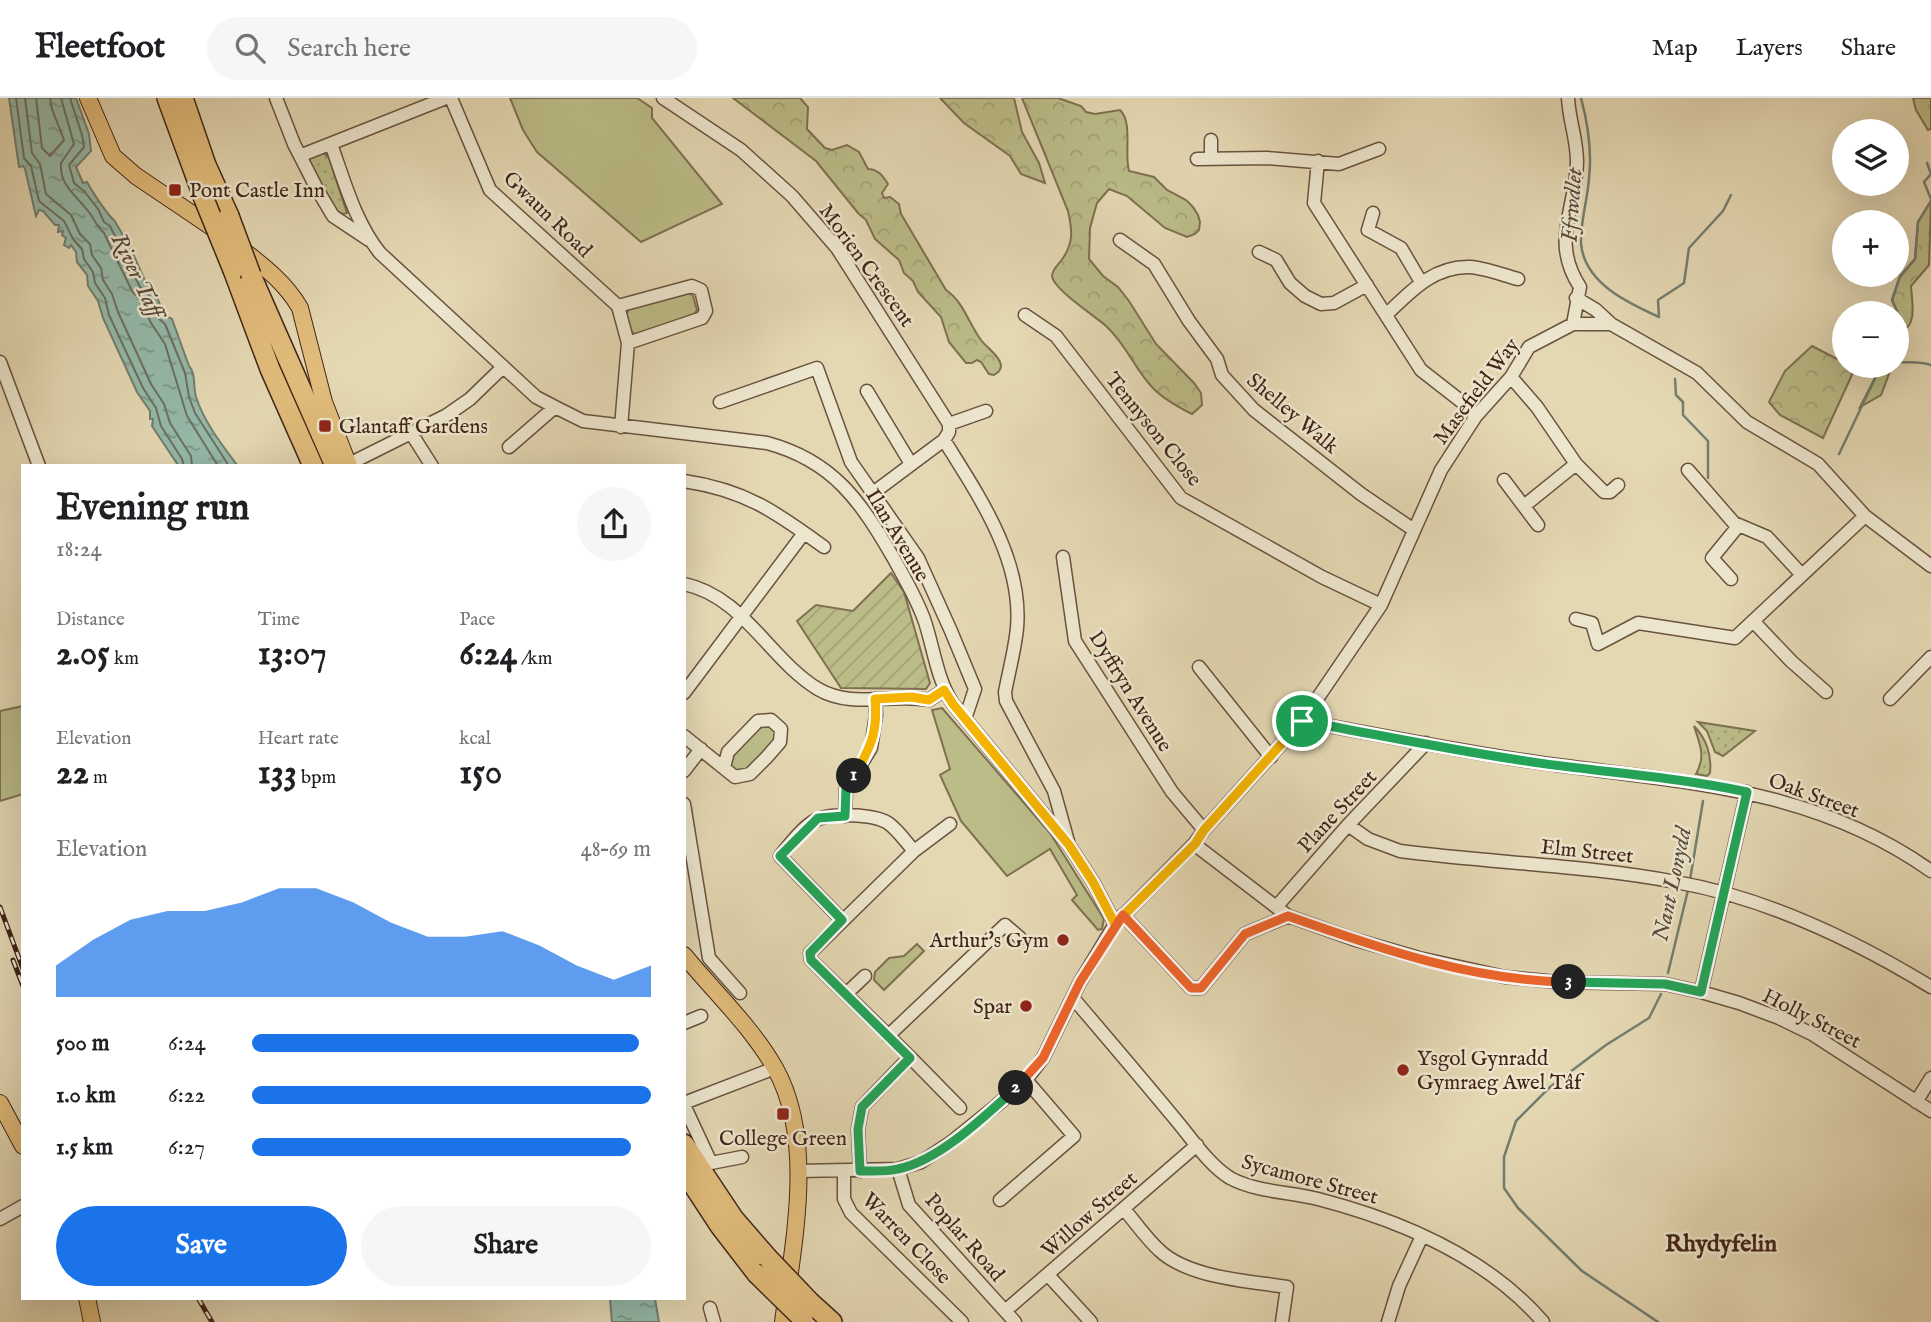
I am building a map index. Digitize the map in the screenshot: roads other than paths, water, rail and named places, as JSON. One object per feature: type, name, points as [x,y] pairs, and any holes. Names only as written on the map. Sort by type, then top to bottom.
[{"type":"highway","points":[[160,98],[229,216],[242,273],[270,369],[312,464]]},
{"type":"highway","points":[[167,98],[200,168]]},
{"type":"highway","points":[[183,98],[200,168]]},
{"type":"highway","points":[[190,98],[204,199],[343,464]]},
{"type":"highway","points":[[686,1147],[762,1266]]},
{"type":"highway","points":[[686,1174],[720,1226],[807,1315],[832,1322]]},
{"type":"main road","points":[[88,98],[113,156],[136,176],[192,212],[268,269],[293,296],[300,308],[324,402],[344,464]]},
{"type":"main road","points":[[686,958],[744,1023],[775,1068],[791,1108],[798,1171],[796,1213],[783,1322]]},
{"type":"main road","points":[[0,1103],[6,1128],[21,1144]]},
{"type":"main road","points":[[87,1300],[92,1322]]},
{"type":"street","points":[[276,98],[294,144],[333,216],[370,240]]},
{"type":"street","points":[[302,155],[449,98]]},
{"type":"street","name":"Gwaun Road","points":[[449,98],[491,190],[618,306]]},
{"type":"street","name":"Morien Crescent","points":[[663,98],[741,150],[769,173],[801,206],[842,256],[950,424]]},
{"type":"street","points":[[1568,98],[1575,131],[1577,163],[1564,251],[1570,272],[1580,287],[1573,324]]},
{"type":"street","points":[[1211,139],[1211,158]]},
{"type":"street","points":[[331,144],[370,240]]},
{"type":"street","points":[[1197,159],[1318,161],[1339,164],[1379,149]]},
{"type":"street","points":[[1318,161],[1314,203],[1421,370],[1476,416]]},
{"type":"street","points":[[1373,213],[1367,230],[1401,248],[1421,282]]},
{"type":"street","name":"Ilan Avenue","points":[[370,240],[380,253],[536,397],[555,407],[583,421],[767,443],[790,449],[827,470],[860,505],[906,581],[925,621],[944,690],[1069,845]]},
{"type":"street","name":"Shelley Walk","points":[[1120,240],[1154,264],[1189,321],[1217,359],[1222,375],[1254,410],[1361,494],[1414,530]]},
{"type":"street","points":[[1259,252],[1276,260],[1290,283],[1305,296],[1321,304],[1334,303],[1367,285]]},
{"type":"street","points":[[1386,316],[1421,282],[1445,271],[1471,267],[1513,274]]},
{"type":"street","points":[[621,427],[628,343],[618,306],[692,286],[701,290],[706,312],[702,318],[628,343]]},
{"type":"street","points":[[1576,298],[1596,310],[1611,324]]},
{"type":"street","name":"Tennyson Close","points":[[1025,315],[1056,336],[1181,498],[1322,577],[1381,605]]},
{"type":"street","name":"Masefield Way","points":[[798,1171],[898,1169],[921,1162],[950,1143],[1026,1080],[1043,1058],[1080,982],[1119,919],[1195,844],[1204,830],[1302,721],[1381,605],[1441,470],[1476,416],[1511,377],[1529,347],[1573,324],[1611,324],[1697,373],[1747,422],[1818,464],[1865,516],[1931,566]]},
{"type":"street","points":[[0,362],[38,464]]},
{"type":"street","points":[[346,464],[447,415],[470,399],[503,367]]},
{"type":"street","points":[[720,402],[817,368],[851,462],[918,558],[975,689],[965,719]]},
{"type":"street","points":[[1511,377],[1537,407],[1576,464],[1604,492],[1610,492],[1618,485]]},
{"type":"street","points":[[867,391],[911,464]]},
{"type":"street","points":[[0,401],[14,403]]},
{"type":"street","points":[[509,447],[555,407]]},
{"type":"street","points":[[873,493],[944,440],[950,424],[986,411]]},
{"type":"street","points":[[411,433],[431,464]]},
{"type":"street","points":[[944,440],[988,511],[1005,551],[1017,610],[1017,628],[1005,692],[1006,701],[1054,791],[1069,845],[1119,919],[1191,988],[1201,988],[1245,934],[1288,916]]},
{"type":"street","points":[[1524,506],[1576,464]]},
{"type":"street","points":[[1688,470],[1734,523],[1767,537],[1802,575]]},
{"type":"street","points":[[1504,480],[1538,525]]},
{"type":"street","points":[[686,481],[726,489],[760,503],[824,547]]},
{"type":"street","points":[[1576,619],[1592,623],[1598,644],[1638,623],[1735,638],[1865,516]]},
{"type":"street","points":[[1731,579],[1712,558],[1739,525]]},
{"type":"street","points":[[686,690],[804,533]]},
{"type":"street","name":"Dyffryn Avenue","points":[[1063,557],[1074,641],[1172,792],[1204,830]]},
{"type":"street","points":[[686,585],[703,589],[742,617],[804,678],[820,690],[850,700],[911,697],[929,700],[944,690]]},
{"type":"street","points":[[1753,621],[1791,661],[1826,692]]},
{"type":"street","points":[[1890,699],[1931,657]]},
{"type":"street","points":[[1199,667],[1271,757]]},
{"type":"street","points":[[845,816],[846,789],[871,748],[876,715],[875,699]]},
{"type":"street","points":[[686,738],[735,777],[750,774],[780,743],[781,729],[771,720],[758,722],[728,752],[724,767]]},
{"type":"street","name":"Oak Street","points":[[1302,721],[1518,760],[1686,780],[1747,792],[1821,814],[1880,842],[1931,871]]},
{"type":"street","name":"Plane Street","points":[[1277,906],[1348,825],[1426,743]]},
{"type":"street","points":[[686,768],[701,749]]},
{"type":"street","points":[[1701,992],[1747,792]]},
{"type":"street","points":[[686,816],[709,958],[740,993]]},
{"type":"street","points":[[842,920],[780,856],[818,818],[871,817],[888,823],[914,851]]},
{"type":"street","points":[[950,824],[914,851],[810,953],[811,960],[960,1108]]},
{"type":"street","name":"Elm Street","points":[[1348,825],[1368,839],[1400,851],[1611,872],[1679,882],[1723,893],[1811,922],[1891,963],[1931,988]]},
{"type":"street","name":"Holly Street","points":[[1195,844],[1288,916],[1419,958],[1505,977],[1557,982],[1665,984],[1701,992],[1779,1018],[1812,1034],[1931,1111]]},
{"type":"street","points":[[888,1035],[1005,925],[1020,938]]},
{"type":"street","points":[[846,994],[865,975]]},
{"type":"street","name":"Sycamore Street","points":[[1073,998],[1219,1169],[1241,1183],[1333,1203],[1382,1218],[1422,1236],[1493,1277],[1527,1304],[1543,1322]]},
{"type":"street","points":[[686,1022],[701,1016]]},
{"type":"street","points":[[860,1171],[858,1129],[862,1107],[910,1058]]},
{"type":"street","points":[[686,1103],[775,1068]]},
{"type":"street","points":[[1916,1102],[1931,1078]]},
{"type":"street","points":[[1000,1200],[1074,1136],[1026,1080]]},
{"type":"street","points":[[686,1108],[712,1163],[742,1157]]},
{"type":"street","name":"Willow Street","points":[[1005,1311],[1197,1145]]},
{"type":"street","name":"Poplar Road","points":[[898,1169],[909,1205],[1015,1322]]},
{"type":"street","name":"Warren Close","points":[[844,1171],[844,1199],[850,1213],[962,1322]]},
{"type":"street","points":[[0,1219],[21,1207]]},
{"type":"street","points":[[1124,1209],[1161,1251],[1179,1263],[1217,1275],[1287,1287],[1282,1322]]},
{"type":"street","points":[[1388,1322],[1399,1286],[1422,1236]]},
{"type":"street","points":[[1048,1275],[1091,1322]]},
{"type":"street","points":[[710,1308],[714,1322]]},
{"type":"water","name":"River Taff","points":[[9,98],[76,98],[89,134],[91,151],[76,167],[83,183],[87,182],[114,220],[146,283],[155,292],[164,315],[172,319],[193,372],[199,406],[236,464],[177,464],[152,426],[150,411],[137,392],[103,318],[98,301],[88,286],[87,275],[77,262],[76,252],[71,245],[69,248],[64,245],[66,238],[62,235],[63,231],[58,232],[59,225],[55,225],[43,211],[39,210],[36,216],[25,169],[23,166],[19,167]]},
{"type":"water","points":[[610,1300],[655,1300],[659,1322],[612,1322]]},
{"type":"waterway","name":"Ffrwdlet","points":[[1581,98],[1590,158],[1581,243],[1590,269],[1621,298],[1659,317],[1658,300],[1684,283],[1689,248],[1723,211],[1731,195]]},
{"type":"waterway","points":[[1927,163],[1931,174],[1924,182],[1931,199]]},
{"type":"waterway","points":[[1892,301],[1900,276],[1915,259],[1918,222],[1931,201]]},
{"type":"waterway","points":[[1909,363],[1931,365]]},
{"type":"waterway","points":[[1839,454],[1875,378]]},
{"type":"waterway","name":"Ffrwdlet","points":[[1675,379],[1676,395],[1683,402],[1683,415],[1708,441],[1708,478]]},
{"type":"waterway","name":"Nant Lonydd","points":[[1690,880],[1703,801]]},
{"type":"waterway","name":"Nant Lonydd","points":[[1668,973],[1688,890]]},
{"type":"waterway","name":"Nant Lonydd","points":[[1658,1322],[1582,1271],[1518,1208],[1504,1188],[1504,1157],[1516,1121],[1550,1087],[1606,1045],[1649,1018],[1661,994]]},
{"type":"railway","points":[[0,907],[21,964]]},
{"type":"railway","points":[[13,960],[21,981]]},
{"type":"railway","points":[[199,1300],[212,1322]]},
{"type":"place","name":"Pont Castle Inn","points":[[175,190]]},
{"type":"place","name":"Glantaff Gardens","points":[[325,426]]},
{"type":"place","name":"Arthur's Gym","points":[[1063,940]]},
{"type":"place","name":"Spar","points":[[1026,1006]]},
{"type":"place","name":"Ysgol Gynradd Gymraeg Awel Tâf","points":[[1403,1070]]},
{"type":"place","name":"College Green","points":[[783,1114]]},
{"type":"district","name":"Rhydyfelin","points":[[1721,1243]]}]
